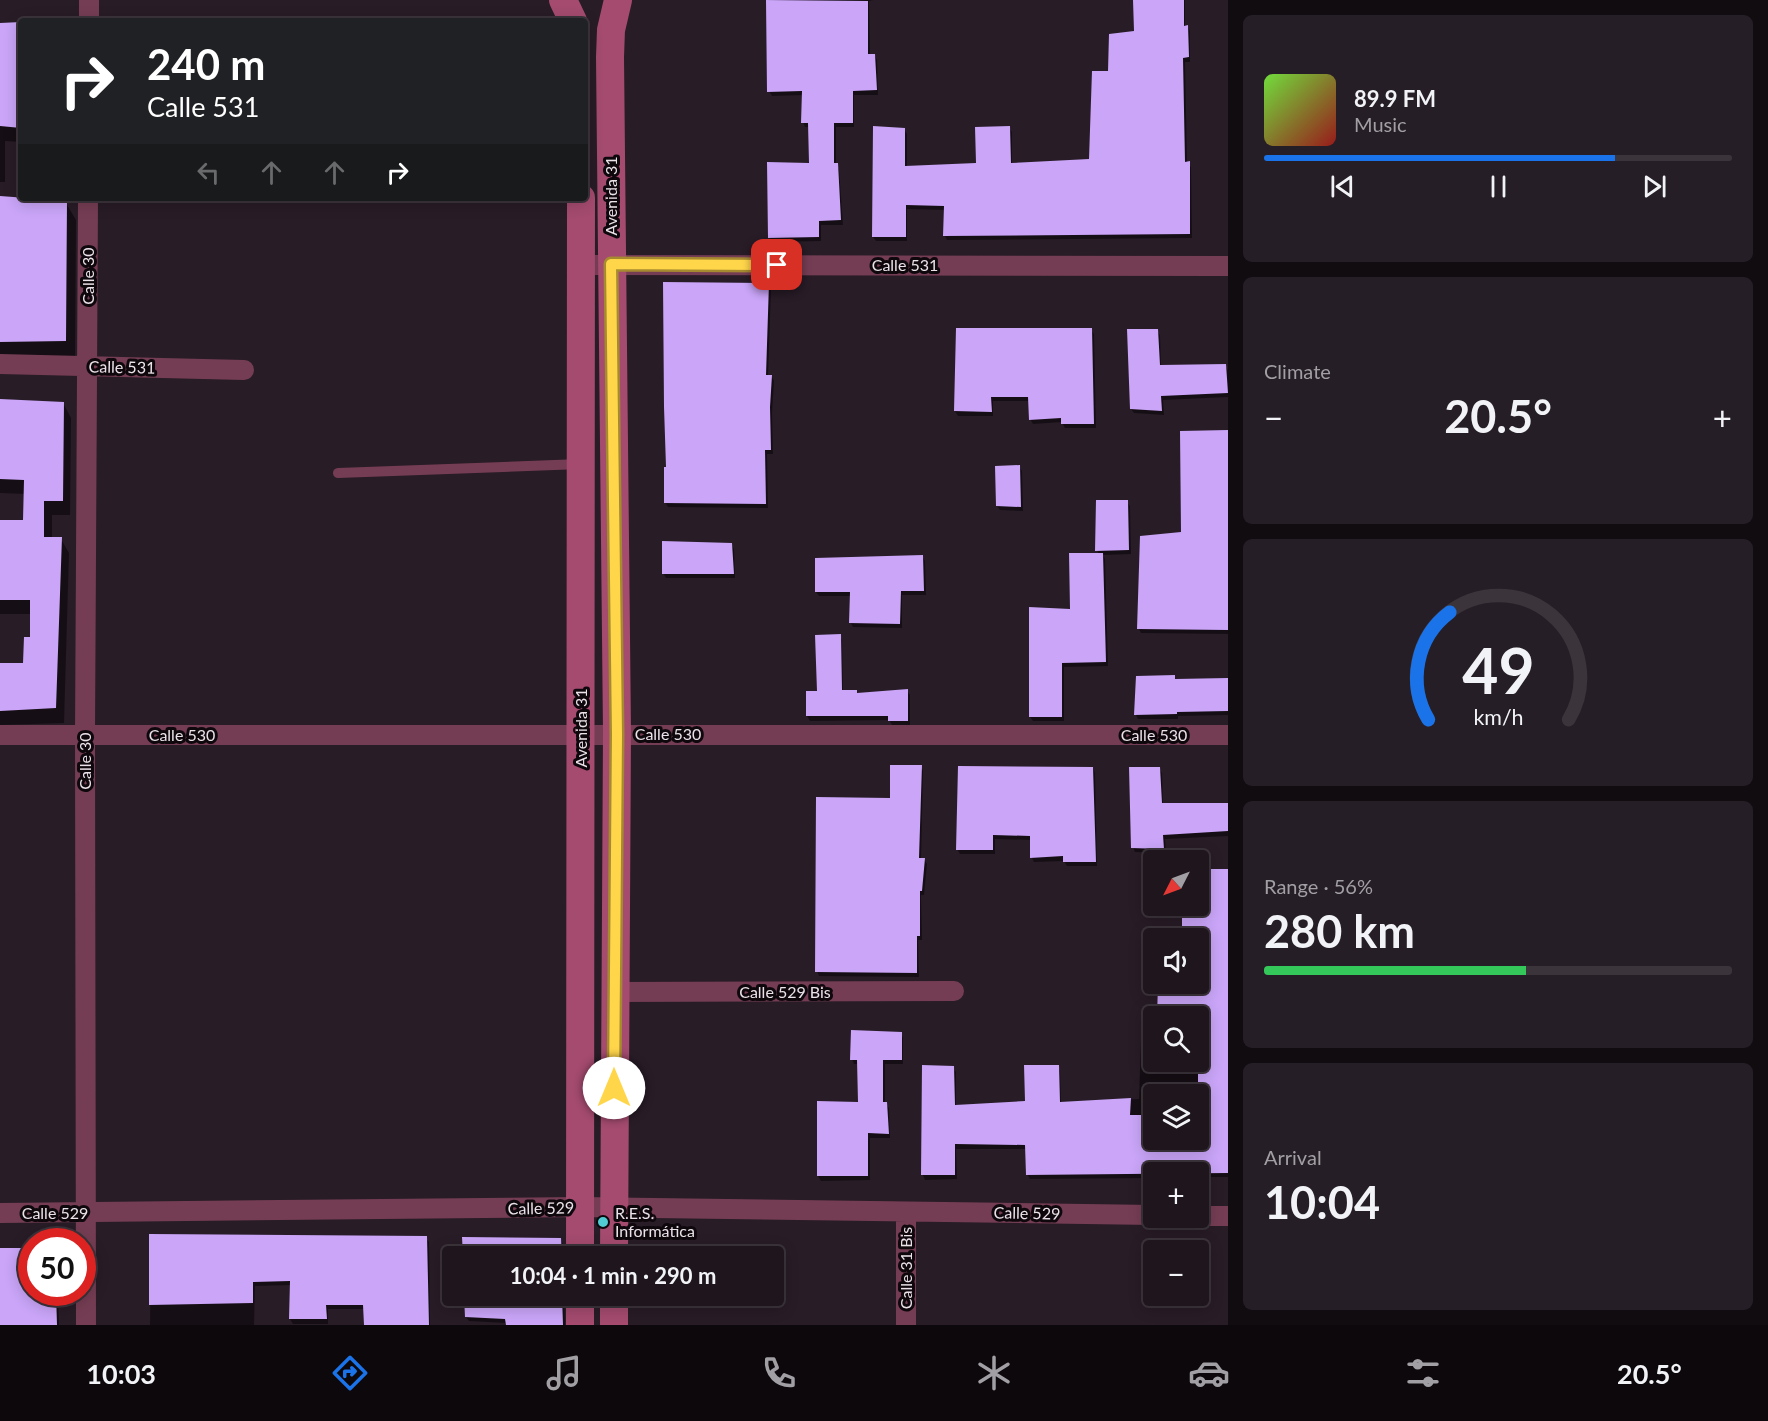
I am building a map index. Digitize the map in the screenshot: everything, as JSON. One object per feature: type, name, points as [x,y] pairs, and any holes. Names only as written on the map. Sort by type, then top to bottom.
[{"type":"main road","name":"Avenida 31","points":[[614,1246],[617,734],[610,57],[611,30],[618,0]]},
{"type":"main road","name":"Avenida 31","points":[[580,1246],[581,201]]},
{"type":"main road","points":[[580,1306],[580,1325]]},
{"type":"main road","points":[[614,1306],[614,1325]]},
{"type":"street","points":[[89,0],[89,18]]},
{"type":"street","name":"Calle 30","points":[[86,1325],[85,735],[88,201]]},
{"type":"street","name":"Calle 531","points":[[582,265],[1228,266]]},
{"type":"street","name":"Calle 531","points":[[0,364],[244,370]]},
{"type":"street","name":"Calle 530","points":[[0,735],[581,733],[1228,735]]},
{"type":"street","name":"Calle 529 Bis","points":[[615,993],[954,991]]},
{"type":"street","name":"Calle 529","points":[[0,1213],[580,1207],[1143,1215]]},
{"type":"street","name":"Calle 31 Bis","points":[[906,1212],[906,1325]]},
{"type":"street","points":[[1209,1216],[1228,1216]]},
{"type":"lane","points":[[338,473],[581,464]]},
{"type":"building","points":[[766,0],[868,1],[868,54],[875,54],[877,90],[853,91],[853,123],[834,123],[834,163],[838,163],[841,220],[819,221],[819,237],[768,238],[767,162],[809,163],[808,123],[801,123],[802,91],[767,92]]},
{"type":"building","points":[[1133,0],[1184,0],[1184,26],[1188,25],[1189,57],[1183,58],[1185,162],[1190,161],[1190,234],[943,236],[944,206],[906,205],[906,237],[872,237],[873,126],[905,128],[905,166],[976,163],[975,127],[1010,126],[1011,163],[1089,159],[1092,71],[1108,71],[1109,34],[1134,31]]},
{"type":"building","points":[[18,22],[18,128],[0,126],[0,23]]},
{"type":"building","points":[[0,196],[18,197],[18,201],[67,201],[66,341],[0,342]]},
{"type":"building","points":[[663,282],[769,283],[766,375],[772,375],[771,450],[765,450],[766,504],[664,503],[664,467],[666,467]]},
{"type":"building","points":[[956,328],[1092,328],[1094,424],[1061,424],[1061,418],[1029,420],[1028,397],[991,397],[992,412],[954,411]]},
{"type":"building","points":[[1127,329],[1158,329],[1160,365],[1226,364],[1228,393],[1161,396],[1162,411],[1130,409]]},
{"type":"building","points":[[0,399],[64,402],[63,501],[44,501],[44,537],[62,537],[56,708],[0,711],[0,663],[23,663],[24,637],[30,637],[30,600],[0,600],[0,520],[23,520],[24,480],[0,479]]},
{"type":"building","points":[[1228,430],[1228,630],[1137,629],[1140,536],[1181,532],[1180,431]]},
{"type":"building","points":[[1020,465],[1021,507],[996,506],[995,466]]},
{"type":"building","points":[[1096,500],[1128,500],[1129,550],[1095,551]]},
{"type":"building","points":[[662,541],[732,543],[734,574],[662,574]]},
{"type":"building","points":[[1069,553],[1103,553],[1106,662],[1062,663],[1062,717],[1029,717],[1029,607],[1070,609]]},
{"type":"building","points":[[923,555],[924,591],[901,591],[900,624],[849,623],[850,592],[815,592],[815,558]]},
{"type":"building","points":[[841,634],[842,690],[857,690],[857,693],[908,689],[908,721],[888,721],[888,716],[806,716],[806,691],[817,691],[815,635]]},
{"type":"building","points":[[1175,675],[1175,679],[1228,678],[1228,711],[1134,715],[1136,676]]},
{"type":"building","points":[[890,765],[922,765],[919,858],[925,858],[922,891],[920,891],[917,973],[815,972],[816,797],[890,798]]},
{"type":"building","points":[[958,766],[1093,767],[1096,862],[1063,862],[1063,856],[1030,858],[1030,836],[993,835],[993,850],[956,850]]},
{"type":"building","points":[[1129,767],[1160,767],[1162,803],[1228,803],[1228,831],[1163,835],[1164,849],[1131,848]]},
{"type":"building","points":[[1209,869],[1228,869],[1228,1173],[1209,1173],[1209,1162],[1143,1162],[1143,1174],[1026,1175],[1025,1145],[955,1144],[955,1175],[921,1175],[922,1065],[954,1066],[955,1105],[1025,1101],[1024,1065],[1059,1065],[1060,1102],[1131,1098],[1130,1115],[1143,1115],[1143,1150],[1209,1150],[1209,1084],[1198,1084],[1198,1072],[1209,1072],[1209,1006],[1157,1006],[1158,994],[1209,994],[1209,928],[1182,928],[1182,916],[1209,916]]},
{"type":"building","points":[[851,1030],[902,1032],[902,1060],[883,1060],[883,1102],[887,1102],[889,1134],[868,1133],[868,1176],[817,1176],[817,1101],[858,1102],[857,1060],[850,1060]]},
{"type":"building","points":[[149,1234],[427,1236],[429,1325],[364,1325],[363,1305],[326,1305],[327,1319],[289,1319],[290,1281],[253,1282],[253,1303],[149,1305]]},
{"type":"building","points":[[462,1237],[561,1238],[561,1246],[462,1246]]},
{"type":"building","points":[[0,1248],[18,1248],[18,1306],[56,1306],[57,1325],[0,1325]]},
{"type":"building","points":[[464,1306],[562,1306],[563,1325],[506,1325],[505,1319],[465,1317]]},
{"type":"place","name":"R.E.S. Informática","points":[[603,1222]]},
{"type":"route","points":[[614,1088],[617,734],[611,264],[777,265]]}]
